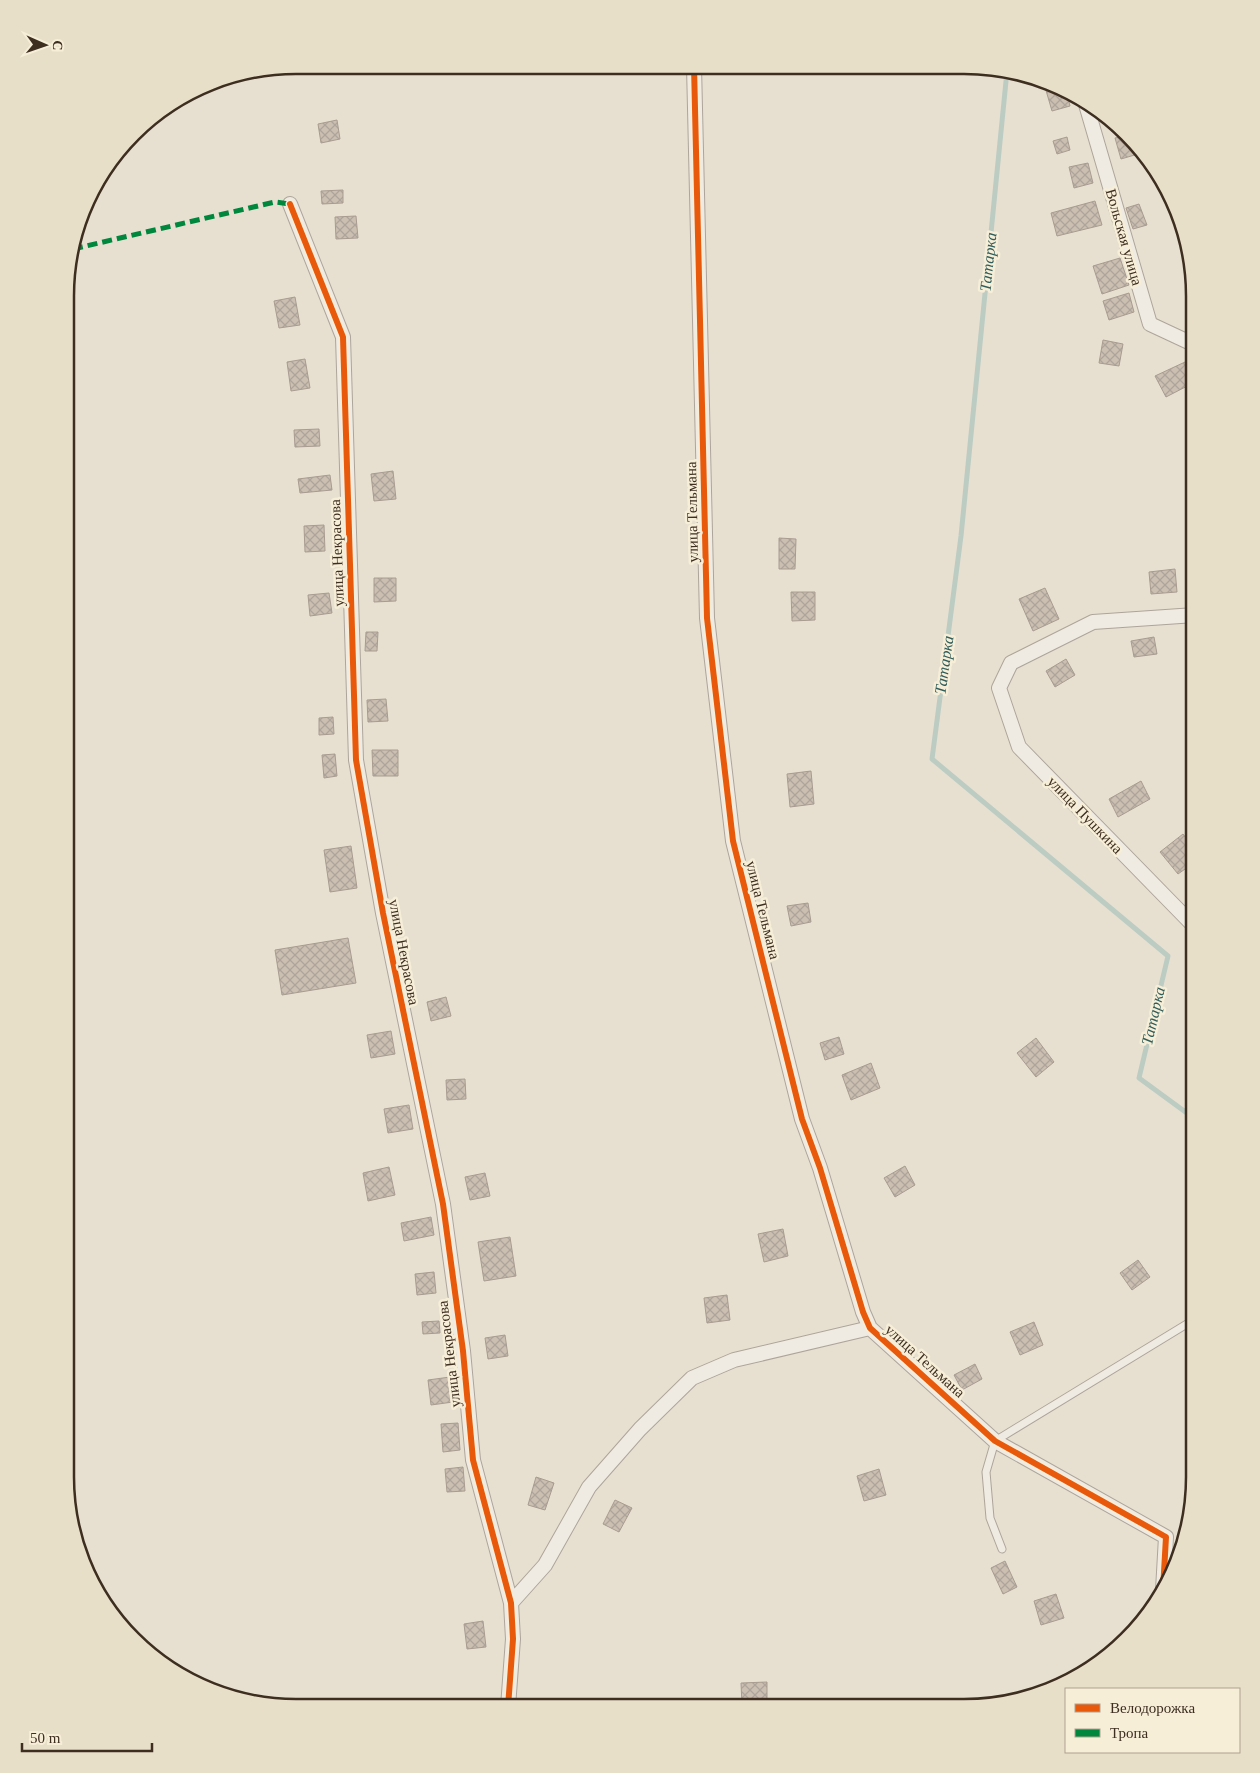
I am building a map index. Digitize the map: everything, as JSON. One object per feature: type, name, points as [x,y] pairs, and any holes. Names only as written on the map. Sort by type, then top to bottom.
[{"type":"street","name":"улица Тельмана","points":[[694,74],[707,618],[733,841],[802,1118],[820,1168],[863,1312],[870,1328],[995,1441],[1166,1537],[1164,1573]]},
{"type":"street","name":"Вольская улица","points":[[1088,112],[1150,324],[1186,341]]},
{"type":"street","name":"улица Некрасова","points":[[290,204],[343,337],[356,760],[383,913],[443,1204],[463,1351],[473,1460],[511,1603],[513,1639],[509,1699]]},
{"type":"street","name":"улица Пушкина","points":[[1186,616],[1093,622],[1011,663],[999,688],[1019,747],[1186,918]]},
{"type":"street","points":[[511,1603],[545,1565],[589,1487],[640,1429],[692,1378],[734,1360],[870,1328]]},
{"type":"lane","points":[[1002,1549],[990,1518],[986,1472],[995,1441],[1186,1324]]},
{"type":"building","points":[[1046,90],[1069,101],[1070,106],[1052,111]]},
{"type":"building","points":[[337,120],[340,139],[321,143],[318,124]]},
{"type":"building","points":[[1067,137],[1070,150],[1057,154],[1053,141]]},
{"type":"building","points":[[1119,137],[1135,155],[1121,159],[1115,138]]},
{"type":"building","points":[[1088,163],[1093,183],[1074,188],[1069,167]]},
{"type":"building","points":[[343,190],[343,203],[322,204],[321,191]]},
{"type":"building","points":[[1095,201],[1102,225],[1057,236],[1051,213]]},
{"type":"building","points":[[1139,204],[1147,225],[1133,229],[1126,208]]},
{"type":"building","points":[[356,216],[358,238],[336,239],[335,217]]},
{"type":"building","points":[[1120,258],[1129,285],[1102,294],[1093,266]]},
{"type":"building","points":[[1129,293],[1134,312],[1109,320],[1103,301]]},
{"type":"building","points":[[295,297],[300,325],[279,328],[274,301]]},
{"type":"building","points":[[1103,340],[1123,344],[1119,366],[1099,363]]},
{"type":"building","points":[[305,359],[310,388],[291,391],[287,362]]},
{"type":"building","points":[[1185,362],[1186,364],[1186,387],[1166,397],[1155,376]]},
{"type":"building","points":[[319,429],[320,446],[295,447],[294,430]]},
{"type":"building","points":[[393,471],[396,499],[374,501],[371,474]]},
{"type":"building","points":[[330,475],[332,490],[300,493],[298,479]]},
{"type":"building","points":[[324,525],[325,551],[305,552],[304,526]]},
{"type":"building","points":[[779,538],[796,539],[795,569],[779,569]]},
{"type":"building","points":[[1175,569],[1177,592],[1151,594],[1149,572]]},
{"type":"building","points":[[374,578],[396,578],[396,601],[374,602]]},
{"type":"building","points":[[1045,588],[1059,619],[1033,631],[1019,599]]},
{"type":"building","points":[[791,592],[815,592],[815,620],[792,621]]},
{"type":"building","points":[[329,593],[332,613],[310,616],[308,595]]},
{"type":"building","points":[[366,632],[378,632],[377,651],[365,651]]},
{"type":"building","points":[[1154,637],[1157,654],[1134,657],[1131,641]]},
{"type":"building","points":[[1066,659],[1075,675],[1055,687],[1046,671]]},
{"type":"building","points":[[386,699],[388,721],[368,722],[367,700]]},
{"type":"building","points":[[333,717],[334,734],[319,735],[319,718]]},
{"type":"building","points":[[372,750],[398,750],[398,776],[373,776]]},
{"type":"building","points":[[335,754],[337,776],[324,778],[322,755]]},
{"type":"building","points":[[811,771],[814,804],[790,807],[787,774]]},
{"type":"building","points":[[1141,781],[1150,799],[1118,817],[1109,799]]},
{"type":"building","points":[[1183,834],[1186,838],[1186,868],[1178,874],[1160,852]]},
{"type":"building","points":[[351,846],[357,888],[330,892],[324,850]]},
{"type":"building","points":[[808,903],[811,922],[791,926],[787,906]]},
{"type":"building","points":[[348,938],[356,983],[282,995],[275,950]]},
{"type":"building","points":[[446,997],[451,1016],[431,1021],[427,1002]]},
{"type":"building","points":[[391,1031],[395,1054],[371,1058],[367,1035]]},
{"type":"building","points":[[839,1037],[844,1054],[825,1060],[820,1043]]},
{"type":"building","points":[[1036,1038],[1054,1062],[1036,1077],[1017,1053]]},
{"type":"building","points":[[871,1063],[880,1088],[851,1100],[842,1075]]},
{"type":"building","points":[[465,1079],[466,1099],[447,1100],[446,1080]]},
{"type":"building","points":[[409,1105],[413,1129],[388,1133],[384,1109]]},
{"type":"building","points":[[905,1166],[915,1185],[895,1197],[884,1178]]},
{"type":"building","points":[[389,1167],[395,1195],[368,1201],[363,1173]]},
{"type":"building","points":[[485,1173],[490,1196],[470,1200],[465,1177]]},
{"type":"building","points":[[431,1217],[434,1235],[404,1241],[401,1223]]},
{"type":"building","points":[[783,1229],[788,1256],[764,1262],[758,1234]]},
{"type":"building","points":[[510,1237],[516,1276],[484,1281],[478,1242]]},
{"type":"building","points":[[1138,1260],[1150,1277],[1132,1290],[1120,1273]]},
{"type":"building","points":[[434,1272],[436,1293],[417,1295],[415,1274]]},
{"type":"building","points":[[727,1295],[730,1320],[707,1323],[704,1298]]},
{"type":"building","points":[[439,1321],[440,1333],[423,1334],[422,1322]]},
{"type":"building","points":[[1034,1322],[1043,1345],[1020,1355],[1010,1332]]},
{"type":"building","points":[[505,1335],[508,1356],[488,1359],[485,1338]]},
{"type":"building","points":[[975,1364],[982,1379],[962,1390],[954,1375]]},
{"type":"building","points":[[450,1377],[453,1402],[431,1405],[428,1380]]},
{"type":"building","points":[[458,1423],[460,1450],[443,1452],[441,1424]]},
{"type":"building","points":[[463,1467],[465,1491],[447,1492],[445,1469]]},
{"type":"building","points":[[879,1469],[886,1495],[864,1501],[857,1476]]},
{"type":"building","points":[[536,1477],[554,1483],[545,1510],[528,1505]]},
{"type":"building","points":[[615,1500],[632,1508],[619,1532],[603,1524]]},
{"type":"building","points":[[1005,1561],[1017,1587],[1003,1594],[991,1568]]},
{"type":"building","points":[[1056,1594],[1064,1618],[1041,1625],[1034,1601]]},
{"type":"building","points":[[483,1621],[486,1647],[467,1649],[464,1624]]},
{"type":"building","points":[[767,1682],[767,1699],[742,1699],[741,1683]]},
{"type":"waterway","name":"Татарка","points":[[1006,78],[961,536],[932,759],[1168,956],[1139,1078],[1186,1112]]},
{"type":"marked path","points":[[79,248],[275,202],[290,204]]},
{"type":"cycle path","points":[[694,74],[707,618],[733,841],[802,1119],[820,1168],[863,1312],[870,1328],[995,1441],[1166,1537],[1164,1573]]},
{"type":"cycle path","points":[[290,204],[343,337],[356,760],[383,913],[443,1204],[463,1351],[473,1460],[511,1603],[513,1639],[509,1699]]}]
